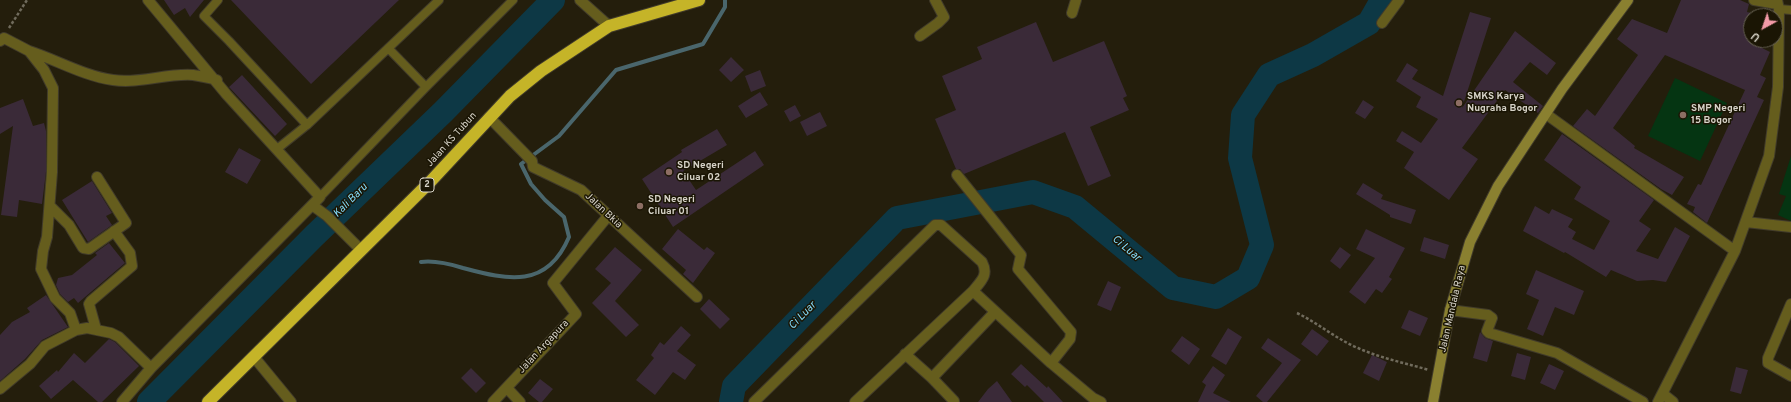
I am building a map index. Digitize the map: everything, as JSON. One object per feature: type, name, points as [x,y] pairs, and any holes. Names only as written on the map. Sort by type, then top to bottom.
[{"type":"highway","name":"Jalan KS Tubun","points":[[208,402],[430,182],[510,96],[541,71],[609,26],[699,0]]},
{"type":"street","points":[[122,402],[152,368],[320,196],[228,95],[217,80],[148,0]]},
{"type":"street","points":[[920,36],[938,24],[944,17],[935,0]]},
{"type":"street","points":[[1072,13],[1076,0]]},
{"type":"street","points":[[1382,23],[1398,0]]},
{"type":"street","name":"Jalan Mandala Raya","points":[[1433,402],[1450,310],[1470,242],[1498,186],[1562,89],[1628,0]]},
{"type":"street","points":[[1673,402],[1661,398],[1735,251],[1769,156],[1778,87],[1778,4],[1754,0]]},
{"type":"street","points":[[582,2],[609,26]]},
{"type":"street","points":[[2,40],[54,59],[89,75],[113,80],[145,80],[193,75],[217,80]]},
{"type":"street","points":[[29,51],[44,70],[53,88],[54,123],[50,206],[41,269],[55,298],[70,313],[76,330]]},
{"type":"street","points":[[1546,114],[1735,251]]},
{"type":"street","name":"Jalan Bkia","points":[[489,117],[532,161],[533,167],[581,190],[697,297]]},
{"type":"street","points":[[956,175],[1021,255],[1018,270],[1071,332],[1070,339],[1051,363]]},
{"type":"street","points":[[50,206],[69,225],[85,250],[89,249],[125,225],[126,220],[97,177]]},
{"type":"street","points":[[312,205],[327,216],[361,250]]},
{"type":"street","name":"Jalan Argapura","points":[[493,402],[576,314],[553,283],[608,216]]},
{"type":"street","points":[[1746,222],[1791,227]]},
{"type":"street","points":[[754,402],[935,225],[941,225],[982,262],[985,268],[984,278],[856,402]]},
{"type":"street","points":[[96,329],[90,304],[91,301],[132,266],[130,253],[114,231]]},
{"type":"street","points":[[973,290],[994,312],[1051,363],[1093,398],[1101,402]]},
{"type":"street","points":[[1791,304],[1768,358],[1768,363],[1791,376]]},
{"type":"street","points":[[1450,310],[1488,315],[1492,318],[1487,331],[1489,333],[1557,353],[1643,402]]},
{"type":"street","points":[[932,378],[994,312]]},
{"type":"street","points":[[0,389],[30,364],[45,346],[76,330],[96,329],[119,337],[152,368]]},
{"type":"street","points":[[905,354],[932,378],[954,401]]},
{"type":"street","points":[[254,356],[291,402]]},
{"type":"street","points":[[507,388],[520,402]]},
{"type":"lane","points":[[218,0],[204,16],[307,124]]},
{"type":"lane","points":[[277,149],[307,124],[389,49],[439,0]]},
{"type":"lane","points":[[320,196],[513,0]]},
{"type":"lane","points":[[1778,4],[1791,10]]},
{"type":"lane","points":[[389,49],[426,87]]},
{"type":"path","points":[[2,40],[20,8],[27,0]]},
{"type":"path","points":[[1297,313],[1317,323],[1338,338],[1359,349],[1439,373]]},
{"type":"green space","points":[[1675,78],[1727,103],[1700,161],[1648,136]]},
{"type":"green space","points":[[1791,156],[1791,221],[1778,215],[1786,196],[1779,194]]},
{"type":"building","points":[[164,0],[204,0],[190,17],[185,8],[174,15]]},
{"type":"building","points":[[231,0],[399,0],[311,84]]},
{"type":"building","points":[[1681,0],[1740,0],[1749,4],[1748,8],[1743,8],[1743,48],[1762,48],[1770,52],[1760,75],[1766,78],[1757,97],[1764,100],[1707,223],[1693,212],[1695,207],[1687,204],[1698,184],[1701,185],[1745,90],[1665,55],[1613,128],[1635,146],[1634,148],[1684,177],[1672,195],[1661,189],[1573,126],[1587,109],[1595,116],[1638,55],[1617,39],[1632,19],[1667,33]]},
{"type":"building","points":[[1470,12],[1491,18],[1462,108],[1515,31],[1556,63],[1547,75],[1530,62],[1513,82],[1543,106],[1538,113],[1505,90],[1462,148],[1478,159],[1449,200],[1404,168],[1414,152],[1396,141],[1402,131],[1421,143],[1438,119],[1416,107],[1421,97],[1396,81],[1407,63],[1418,70],[1412,79],[1443,96]]},
{"type":"building","points":[[1036,22],[1053,62],[1104,41],[1127,96],[1123,98],[1129,110],[1090,127],[1111,176],[1088,186],[1065,132],[964,174],[960,169],[956,169],[935,119],[956,110],[942,76],[982,59],[977,47]]},
{"type":"building","points":[[731,57],[744,70],[731,82],[719,70]]},
{"type":"building","points":[[760,70],[766,86],[751,92],[745,76]]},
{"type":"building","points":[[242,75],[287,124],[275,136],[229,87]]},
{"type":"building","points":[[760,92],[768,105],[746,118],[738,106]]},
{"type":"building","points":[[23,99],[33,126],[44,123],[46,131],[46,172],[42,204],[19,200],[17,217],[1,215],[13,126],[0,134],[0,108]]},
{"type":"building","points":[[1363,100],[1374,107],[1365,119],[1355,113]]},
{"type":"building","points":[[795,105],[801,116],[790,122],[784,111]]},
{"type":"building","points":[[820,112],[827,126],[807,136],[800,122]]},
{"type":"building","points":[[717,129],[727,145],[683,171],[696,190],[755,151],[764,165],[673,227],[642,179],[682,152],[681,150]]},
{"type":"building","points":[[1562,134],[1654,200],[1639,221],[1651,229],[1636,251],[1658,259],[1675,227],[1690,236],[1666,282],[1653,280],[1637,281],[1611,270],[1606,277],[1565,252],[1564,253],[1523,231],[1535,206],[1549,214],[1552,209],[1573,219],[1568,227],[1576,232],[1572,239],[1594,250],[1610,221],[1574,199],[1581,187],[1544,160]]},
{"type":"building","points":[[239,148],[261,160],[247,184],[225,172]]},
{"type":"building","points":[[92,181],[112,213],[106,216],[112,225],[88,242],[62,200]]},
{"type":"building","points":[[1363,183],[1383,195],[1381,199],[1416,210],[1411,224],[1390,217],[1390,215],[1356,194]]},
{"type":"building","points":[[678,229],[704,250],[707,247],[715,253],[693,283],[683,274],[686,270],[662,249]]},
{"type":"building","points":[[1366,229],[1405,248],[1389,277],[1392,279],[1382,293],[1376,289],[1365,304],[1349,292],[1375,258],[1356,249]]},
{"type":"building","points":[[1424,237],[1449,245],[1445,259],[1420,251]]},
{"type":"building","points":[[109,243],[125,263],[78,303],[74,298],[68,302],[60,294],[56,285],[58,278],[72,275],[97,255],[95,253]]},
{"type":"building","points":[[615,247],[642,270],[615,301],[639,325],[626,337],[592,303],[611,283],[595,269]]},
{"type":"building","points":[[1340,247],[1351,255],[1340,269],[1330,261]]},
{"type":"building","points":[[1536,270],[1584,291],[1574,315],[1555,307],[1543,336],[1527,329],[1539,300],[1526,294]]},
{"type":"building","points":[[1108,281],[1121,287],[1111,311],[1097,305]]},
{"type":"building","points":[[46,295],[68,327],[42,340],[25,359],[0,381],[0,335],[12,322],[30,312],[27,308]]},
{"type":"building","points":[[709,299],[730,319],[720,329],[700,309]]},
{"type":"building","points":[[1409,310],[1428,318],[1420,336],[1401,328]]},
{"type":"building","points":[[681,326],[691,335],[677,351],[696,365],[685,380],[673,372],[655,395],[636,380],[654,358],[651,355],[660,342],[664,345]]},
{"type":"building","points":[[1228,328],[1242,337],[1226,365],[1211,356]]},
{"type":"building","points":[[1312,329],[1329,341],[1317,356],[1301,344]]},
{"type":"building","points":[[1480,332],[1485,338],[1493,341],[1487,362],[1473,358]]},
{"type":"building","points":[[1182,336],[1200,349],[1189,365],[1171,351]]},
{"type":"building","points":[[1268,338],[1301,360],[1267,402],[1263,402],[1256,396],[1282,363],[1261,348]]},
{"type":"building","points":[[109,339],[115,342],[139,366],[102,402],[98,402],[73,380],[51,399],[39,386],[57,370],[58,372],[74,353],[85,363]]},
{"type":"building","points":[[1517,353],[1531,357],[1525,380],[1511,376]]},
{"type":"building","points":[[1372,355],[1387,362],[1379,381],[1363,373]]},
{"type":"building","points":[[1021,364],[1047,388],[1048,386],[1063,402],[1044,402],[1027,385],[1025,387],[1011,374]]},
{"type":"building","points":[[1549,364],[1564,371],[1555,390],[1540,383]]},
{"type":"building","points":[[1213,366],[1225,375],[1213,393],[1231,402],[1198,402],[1206,385],[1202,382]]},
{"type":"building","points":[[1736,367],[1748,370],[1741,394],[1730,391]]},
{"type":"building","points":[[471,368],[486,383],[476,393],[461,378]]},
{"type":"building","points":[[540,379],[553,389],[542,402],[539,402],[528,393]]},
{"type":"building","points":[[997,381],[1012,402],[978,402],[988,389]]},
{"type":"waterway","name":"Kali Baru","points":[[149,402],[314,236],[443,112],[553,0]]},
{"type":"waterway","points":[[421,262],[442,263],[495,276],[511,277],[538,273],[549,265],[560,254],[569,237],[564,217],[545,200],[531,184],[521,164],[559,136],[616,70],[703,44],[725,7],[725,0]]},
{"type":"waterway","name":"Ci Luar","points":[[731,402],[734,386],[897,218],[1033,192],[1075,207],[1173,288],[1216,297],[1248,278],[1262,245],[1240,158],[1243,115],[1269,75],[1313,55],[1369,23],[1382,0]]},
{"type":"place","name":"SMKS Karya Nugraha Bogor","points":[[1459,103]]},
{"type":"place","name":"SMP Negeri 15 Bogor","points":[[1683,115]]},
{"type":"place","name":"SD Negeri Ciluar 02","points":[[669,172]]},
{"type":"place","name":"SD Negeri Ciluar 01","points":[[640,206]]}]
